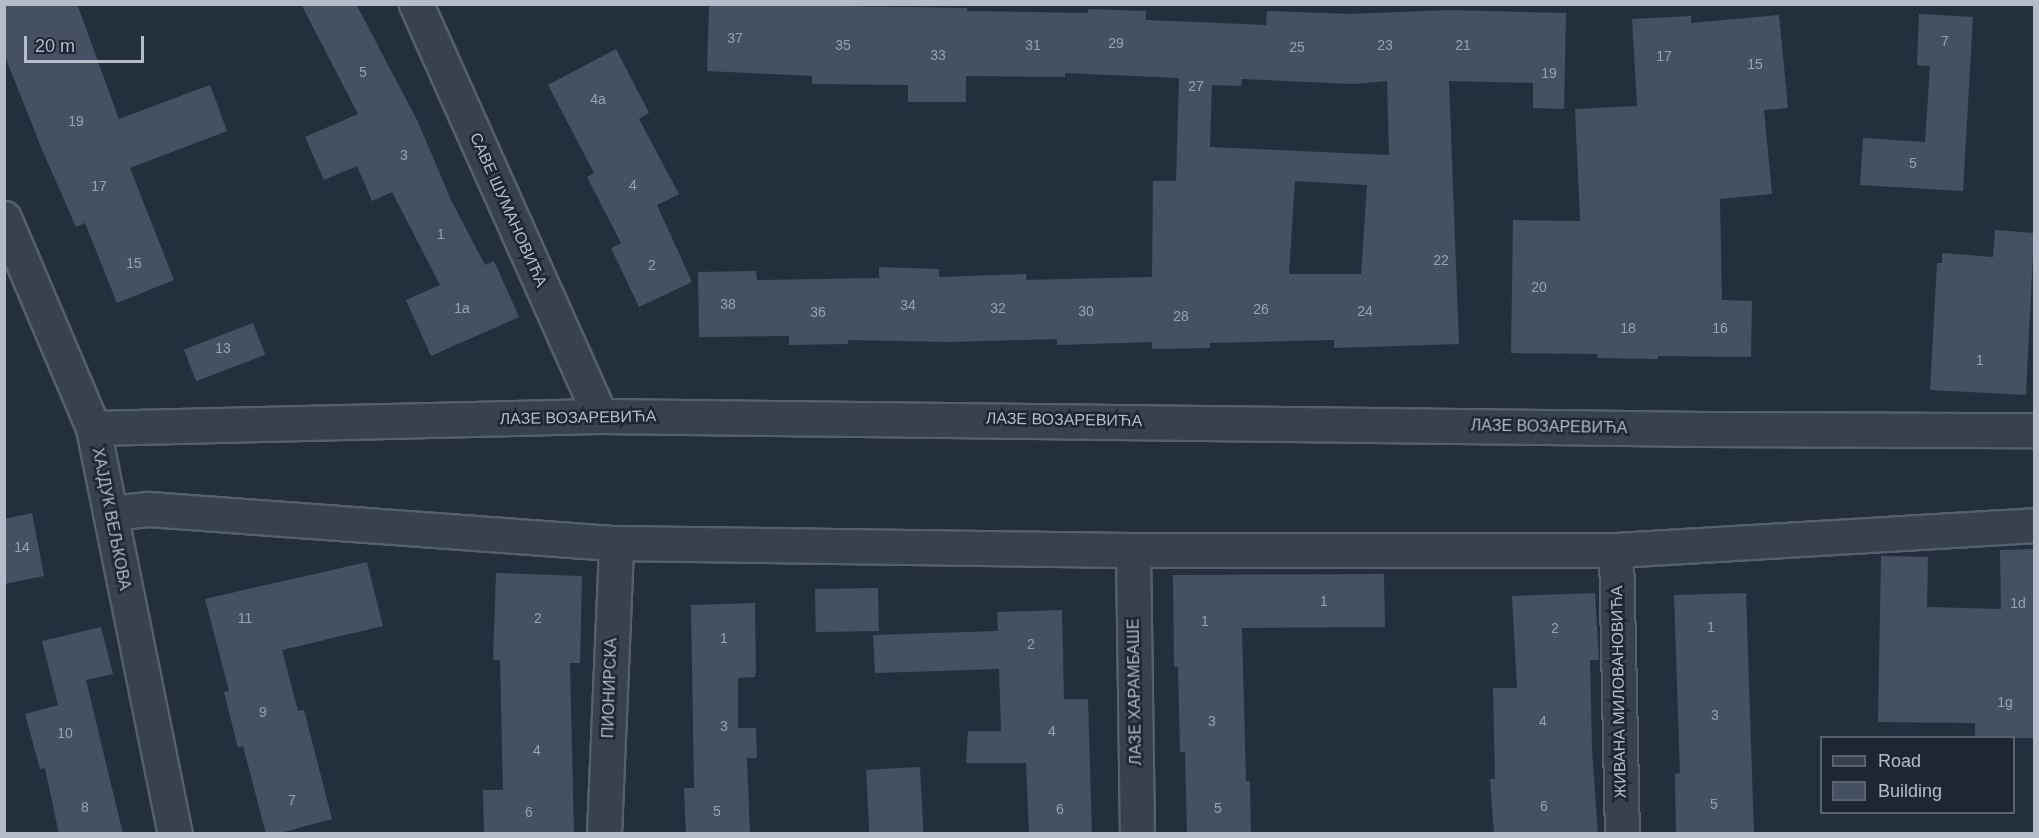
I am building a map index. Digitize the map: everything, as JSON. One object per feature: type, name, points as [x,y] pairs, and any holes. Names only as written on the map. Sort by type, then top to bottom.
[{"type":"street","name":"САВЕ ШУМАНОВИЋА","points":[[416,4],[600,416]]},
{"type":"street","name":"ХАЈДУК ВЕЉКОВА","points":[[4,218],[93,428],[175,834]]},
{"type":"street","name":"ЛАЗЕ ВОЗАРЕВИЋА","points":[[93,428],[600,416],[1704,429],[2034,430]]},
{"type":"street","points":[[110,513],[148,509],[616,543],[1133,550],[1616,550],[2034,525]]},
{"type":"street","name":"ПИОНИРСКА","points":[[603,834],[616,543]]},
{"type":"street","name":"ЛАЗЕ ХАРАМБАШЕ","points":[[1133,550],[1137,834]]},
{"type":"street","name":"ЖИВАНА МИЛОВАНОВИЋА","points":[[1616,550],[1622,834]]},
{"type":"building","points":[[4,4],[77,4],[119,119],[210,85],[227,131],[130,168],[174,280],[117,303],[85,223],[76,227],[4,54]]},
{"type":"building","points":[[301,4],[356,4],[418,122],[451,200],[485,265],[494,261],[519,317],[431,356],[406,300],[440,285],[392,192],[372,201],[357,166],[324,180],[305,137],[358,114]]},
{"type":"building","points":[[709,4],[967,8],[967,11],[1088,13],[1088,9],[1146,11],[1146,20],[1266,25],[1267,11],[1351,14],[1447,10],[1566,13],[1564,109],[1533,108],[1533,83],[1449,81],[1459,344],[1334,348],[1334,340],[1210,343],[1210,348],[1152,349],[1152,342],[1057,345],[1057,339],[949,342],[848,340],[848,344],[789,345],[789,336],[699,337],[698,272],[756,271],[757,280],[879,278],[879,267],[939,269],[939,277],[1026,274],[1026,280],[1152,277],[1153,181],[1176,181],[1179,78],[1065,73],[1065,77],[966,76],[966,102],[908,102],[908,85],[812,84],[812,76],[707,71]],"holes":[[[1242,79],[1353,84],[1387,81],[1389,155],[1210,147],[1212,85],[1241,86]],[[1295,181],[1367,185],[1361,274],[1289,274]]]},
{"type":"building","points":[[1919,14],[1973,17],[1963,191],[1860,185],[1863,138],[1925,142],[1930,66],[1917,65]]},
{"type":"building","points":[[1779,15],[1788,108],[1764,110],[1772,194],[1720,199],[1722,300],[1752,301],[1751,357],[1597,358],[1598,354],[1511,353],[1513,220],[1580,221],[1575,109],[1637,106],[1632,19],[1691,16],[1691,23]]},
{"type":"building","points":[[616,49],[649,113],[639,119],[679,194],[657,205],[692,282],[639,307],[611,248],[621,243],[587,177],[594,173],[548,85]]},
{"type":"building","points":[[1995,230],[2034,233],[2026,395],[1930,390],[1937,263],[1942,263],[1942,253],[1993,257]]},
{"type":"building","points":[[253,323],[265,355],[196,381],[184,350]]},
{"type":"building","points":[[32,513],[44,576],[4,584],[4,519]]},
{"type":"building","points":[[2034,549],[2034,738],[1975,736],[1975,723],[1878,722],[1881,556],[1928,557],[1927,607],[2001,609],[2000,550]]},
{"type":"building","points":[[367,562],[383,626],[282,650],[298,711],[304,710],[332,819],[276,834],[266,834],[243,746],[238,748],[224,692],[229,691],[205,599]]},
{"type":"building","points":[[496,573],[582,576],[580,663],[570,663],[574,834],[484,834],[483,790],[503,790],[500,660],[493,660]]},
{"type":"building","points":[[1384,574],[1385,627],[1242,628],[1246,781],[1250,781],[1251,834],[1187,834],[1185,752],[1180,752],[1178,667],[1174,667],[1173,575]]},
{"type":"building","points":[[878,588],[879,631],[816,632],[815,589]]},
{"type":"building","points":[[1595,593],[1599,660],[1590,660],[1592,749],[1598,834],[1494,834],[1490,779],[1495,779],[1493,688],[1517,688],[1512,596]]},
{"type":"building","points":[[1746,593],[1754,834],[1676,834],[1675,774],[1680,773],[1674,595]]},
{"type":"building","points":[[755,603],[755,677],[738,678],[738,728],[756,728],[757,758],[747,758],[750,834],[686,834],[684,788],[694,788],[691,605]]},
{"type":"building","points":[[1062,610],[1064,699],[1088,699],[1092,834],[1029,834],[1026,763],[966,763],[968,731],[1001,731],[999,669],[875,673],[873,635],[998,631],[997,612]]},
{"type":"building","points":[[101,627],[113,674],[86,680],[123,834],[59,834],[45,768],[40,769],[25,714],[58,705],[42,641]]},
{"type":"building","points":[[920,767],[924,834],[869,834],[866,770]]}]
